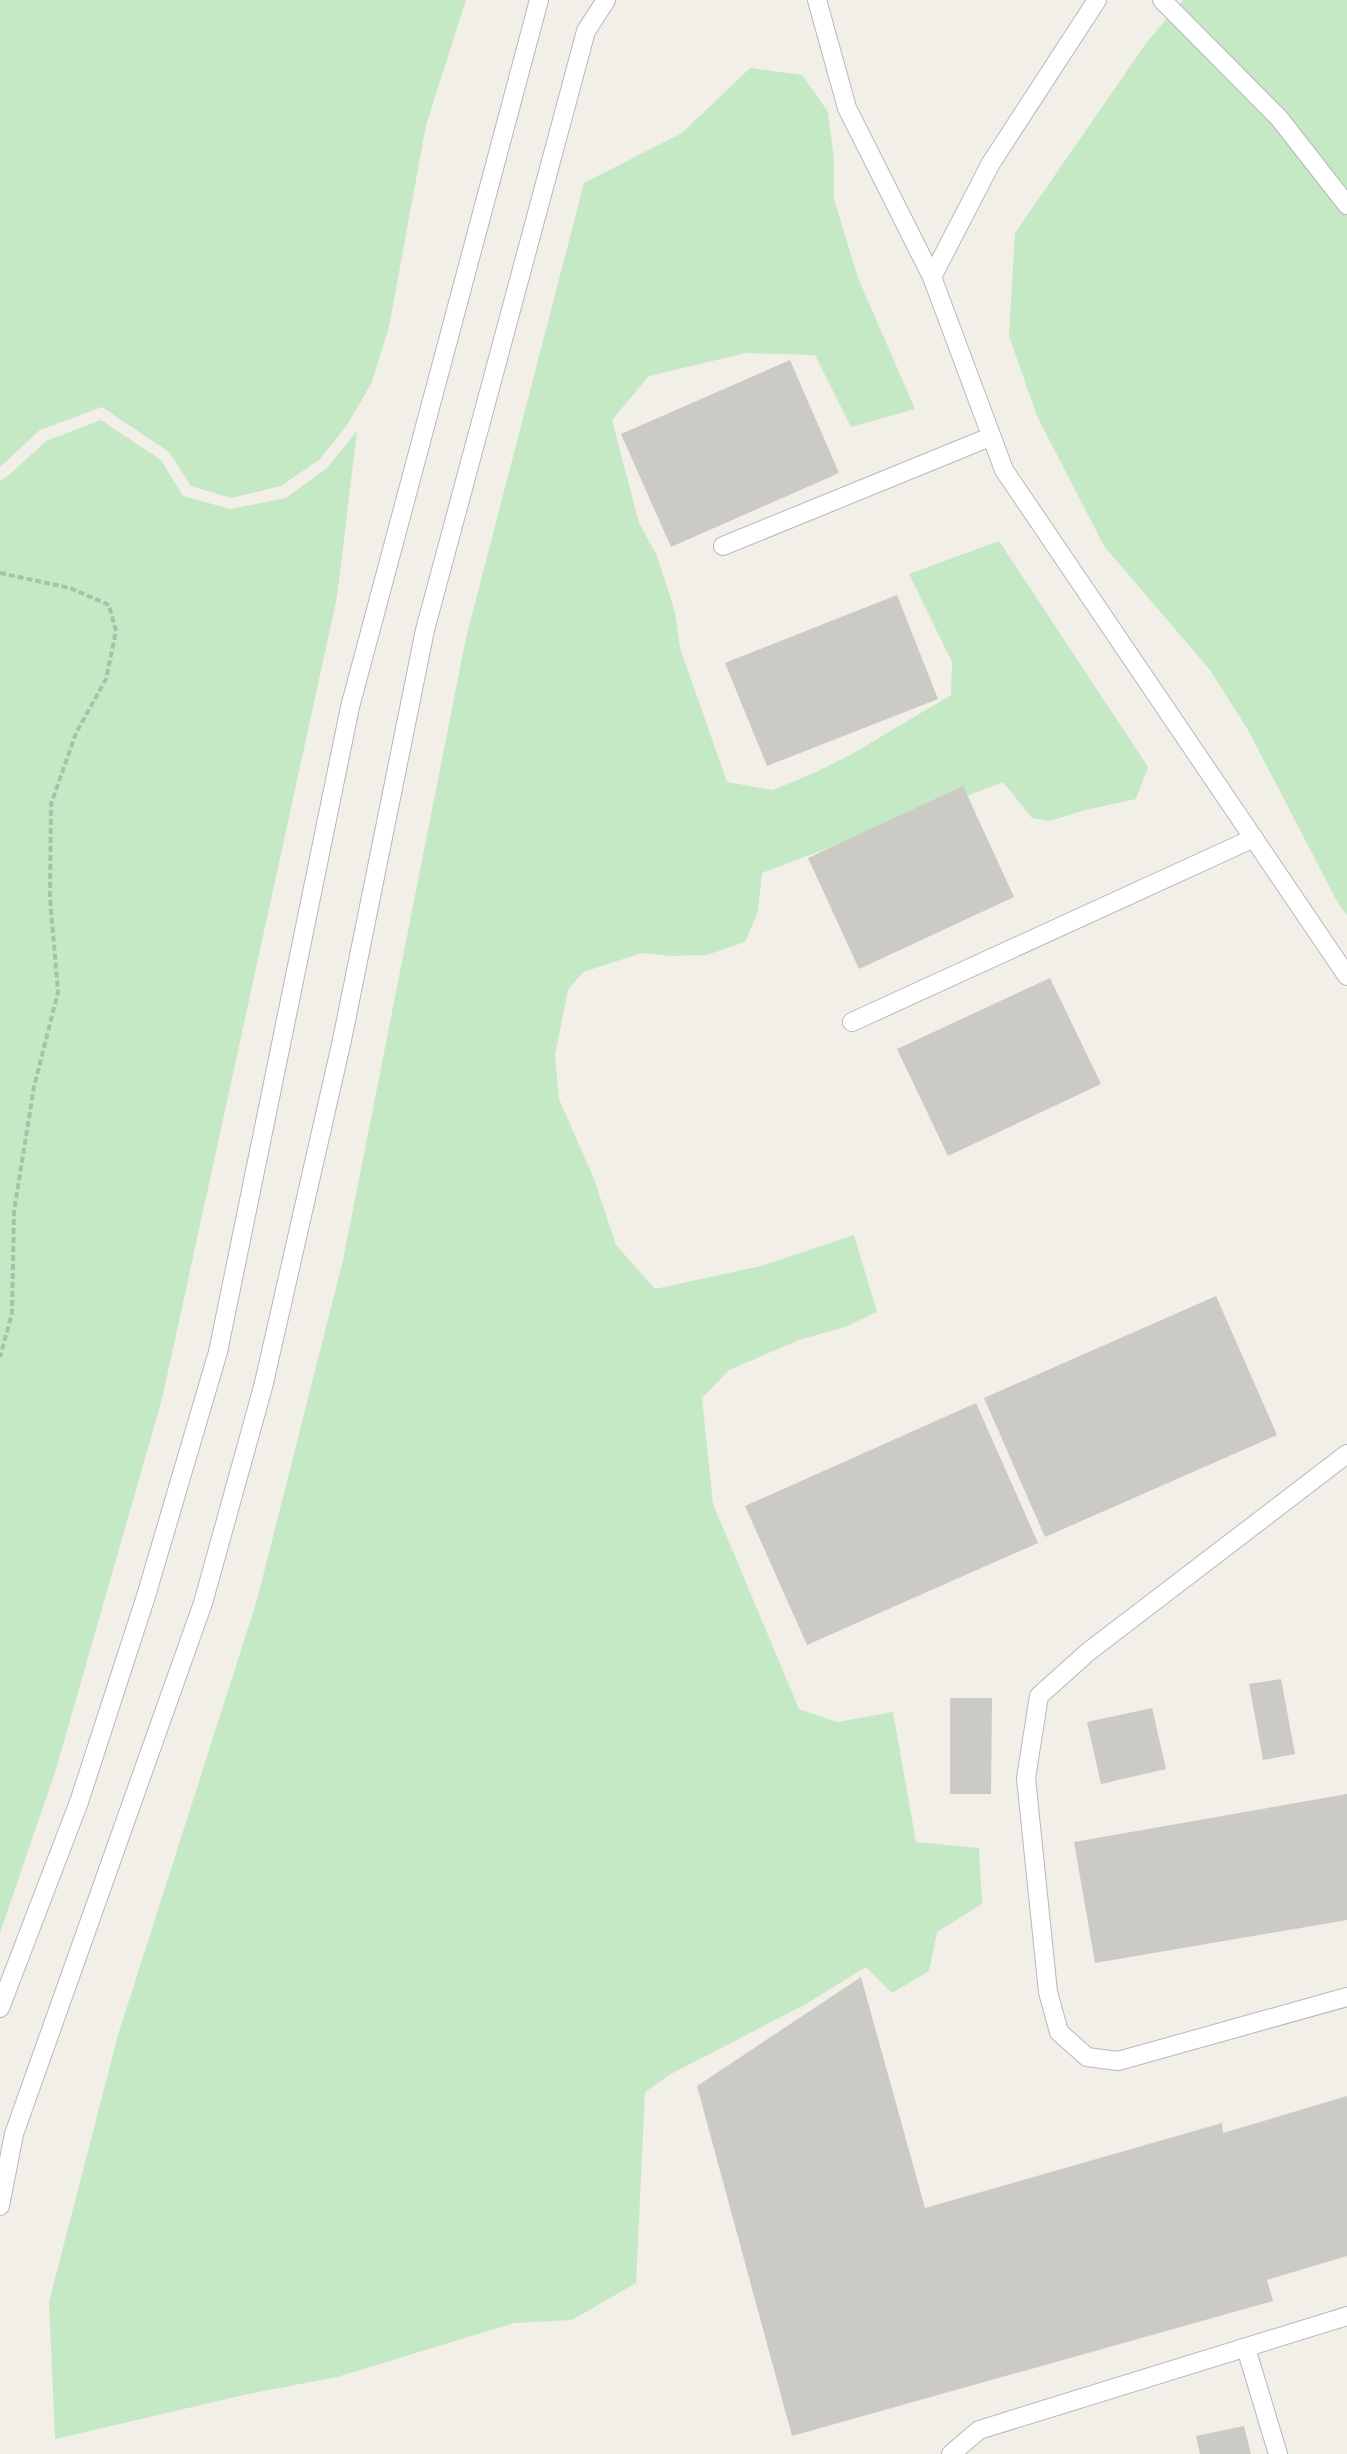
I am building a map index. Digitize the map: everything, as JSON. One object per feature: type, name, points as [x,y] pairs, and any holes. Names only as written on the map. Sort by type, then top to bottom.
[{"type":"lane","points":[[0,2008],[79,1802],[146,1596],[218,1352],[350,707],[539,0]]},
{"type":"lane","points":[[0,2206],[14,2134],[210,1581],[263,1386],[342,1040],[425,630],[586,31],[606,0]]},
{"type":"lane","points":[[817,0],[847,108],[932,277],[1004,470],[1347,976]]},
{"type":"lane","points":[[932,277],[991,164],[1097,0]]},
{"type":"lane","points":[[1162,0],[1279,118],[1347,205]]},
{"type":"lane","points":[[723,546],[990,436]]},
{"type":"lane","points":[[852,1022],[1254,838]]},
{"type":"lane","points":[[1347,1454],[1088,1652],[1039,1696],[1026,1778],[1048,1992],[1059,2032],[1087,2058],[1118,2061],[1347,1997]]},
{"type":"lane","points":[[951,2454],[979,2430],[1347,2316]]},
{"type":"lane","points":[[1246,2348],[1278,2454]]},
{"type":"path","points":[[0,573],[70,588],[109,605],[116,631],[106,679],[76,733],[51,804],[50,898],[58,992],[34,1087],[14,1211],[12,1313],[0,1357]]},
{"type":"green space","points":[[0,0],[466,0],[426,125],[389,327],[371,384],[347,425],[320,459],[281,486],[231,498],[191,486],[169,452],[102,407],[40,430],[0,467]]},
{"type":"green space","points":[[1183,0],[1347,0],[1347,915],[1338,903],[1248,730],[1210,670],[1104,546],[1037,416],[1009,336],[1015,233],[1147,42]]},
{"type":"green space","points":[[750,68],[802,75],[828,112],[834,159],[834,199],[858,278],[915,409],[851,427],[815,355],[746,353],[649,376],[612,420],[639,523],[657,556],[675,612],[680,648],[727,782],[773,790],[852,754],[951,695],[952,662],[909,574],[999,541],[1148,767],[1136,799],[1085,810],[1050,821],[1032,818],[1003,782],[762,873],[758,911],[745,942],[707,955],[670,956],[642,953],[583,972],[568,990],[555,1055],[559,1099],[594,1179],[616,1245],[655,1289],[761,1266],[854,1235],[877,1312],[845,1327],[799,1340],[729,1370],[702,1398],[713,1504],[799,1709],[837,1722],[893,1712],[916,1842],[979,1848],[982,1904],[937,1932],[929,1971],[892,1993],[866,1967],[806,2004],[669,2075],[645,2092],[636,2283],[572,2320],[514,2323],[337,2377],[248,2394],[55,2439],[49,2302],[118,2035],[257,1600],[343,1260],[466,638],[584,183],[682,133]]},
{"type":"green space","points":[[101,420],[161,460],[183,496],[230,509],[286,498],[327,468],[357,431],[337,597],[162,1399],[56,1769],[0,1933],[0,481],[46,441]]},
{"type":"building","points":[[790,360],[839,473],[671,547],[621,434]]},
{"type":"building","points":[[897,595],[938,699],[767,766],[725,663]]},
{"type":"building","points":[[963,786],[1014,897],[859,969],[808,858]]},
{"type":"building","points":[[1050,978],[1101,1084],[948,1156],[897,1049]]},
{"type":"building","points":[[1216,1296],[1277,1435],[1045,1537],[984,1398]]},
{"type":"building","points":[[976,1403],[1038,1543],[807,1645],[745,1506]]},
{"type":"building","points":[[1281,1679],[1295,1754],[1263,1760],[1249,1684]]},
{"type":"building","points":[[950,1698],[992,1698],[991,1794],[950,1794]]},
{"type":"building","points":[[1152,1708],[1166,1769],[1101,1784],[1087,1722]]},
{"type":"building","points":[[1347,1794],[1347,1920],[1095,1963],[1074,1842]]},
{"type":"building","points":[[861,1977],[925,2208],[1222,2123],[1223,2133],[1347,2096],[1347,2256],[1267,2280],[1273,2301],[792,2436],[697,2086]]},
{"type":"building","points":[[1244,2426],[1251,2454],[1200,2454],[1196,2436]]}]
